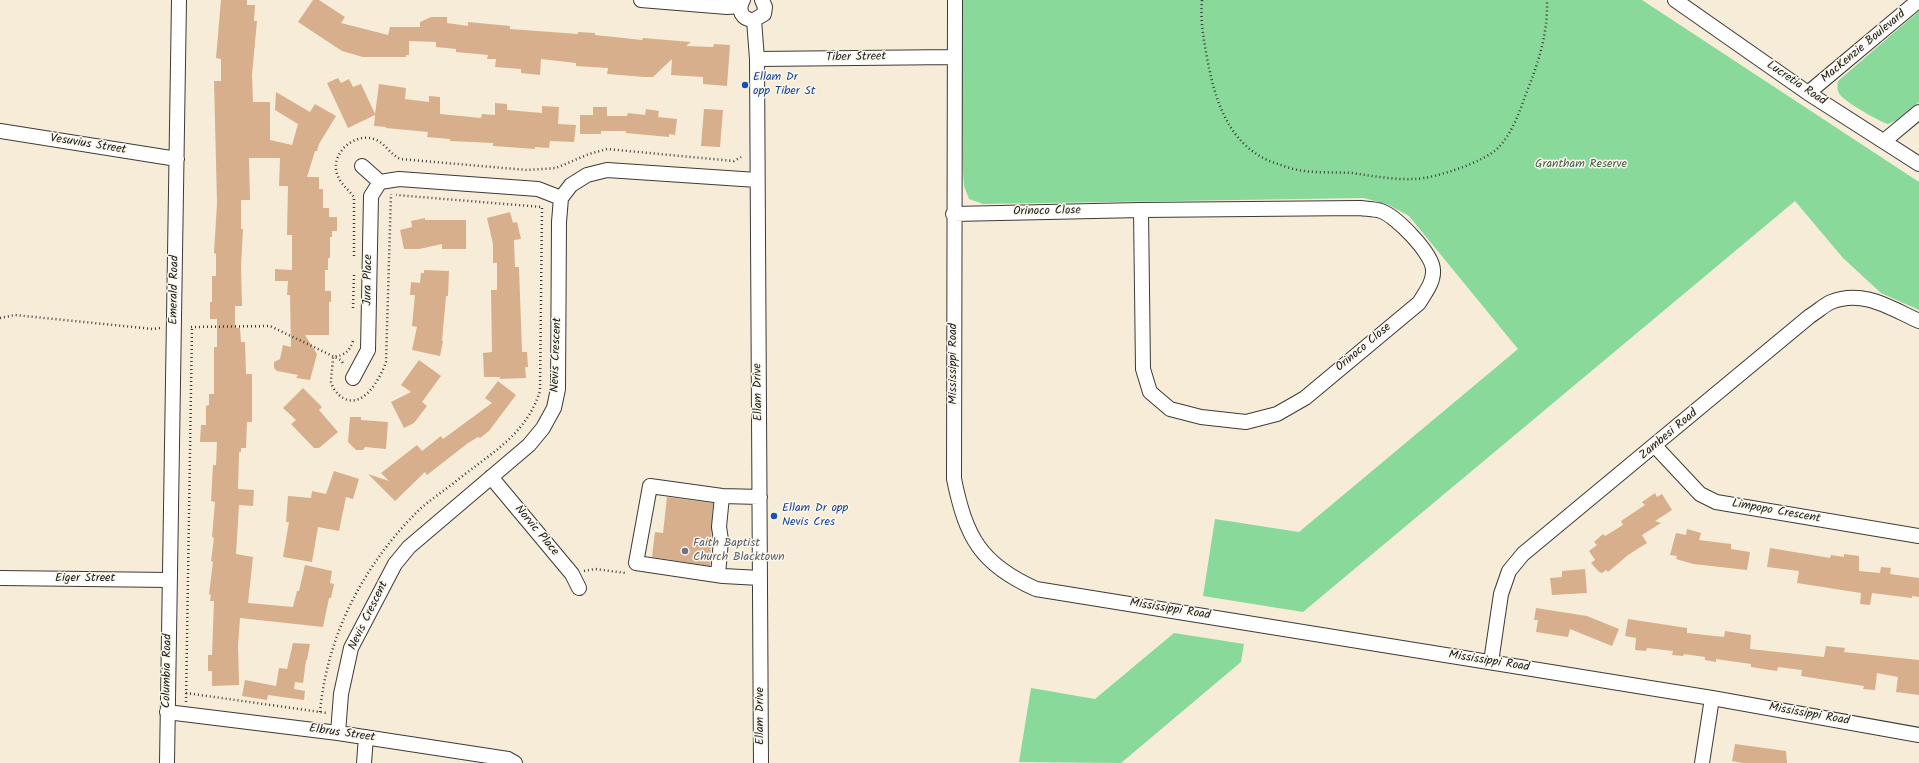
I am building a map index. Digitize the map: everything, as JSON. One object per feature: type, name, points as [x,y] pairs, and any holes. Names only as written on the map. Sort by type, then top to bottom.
[{"type":"street","name":"Emerald Road","points":[[170,580],[179,0]]},
{"type":"street","points":[[641,0],[727,7],[742,3],[744,16],[754,20],[764,14],[766,7],[762,0]]},
{"type":"street","name":"Mississippi Road","points":[[955,0],[953,214],[954,479],[961,511],[972,539],[994,564],[1014,580],[1036,589],[1712,698],[1919,735]]},
{"type":"street","name":"Lucretia Road","points":[[1675,0],[1808,93],[1919,164]]},
{"type":"street","name":"MacKenzie Boulevard","points":[[1808,93],[1919,0]]},
{"type":"street","name":"Ellam Drive","points":[[754,20],[757,59],[761,763]]},
{"type":"street","name":"Tiber Street","points":[[757,59],[955,57]]},
{"type":"street","points":[[1884,141],[1919,112]]},
{"type":"street","name":"Vesuvius Street","points":[[0,131],[177,160]]},
{"type":"street","points":[[362,166],[380,182],[399,179],[538,189],[561,198],[571,185],[588,175],[607,170],[757,180]]},
{"type":"street","name":"Jura Place","points":[[354,378],[368,350],[371,196],[380,182]]},
{"type":"street","name":"Nevis Crescent","points":[[338,733],[341,694],[351,648],[395,564],[409,547],[528,445],[543,428],[554,408],[558,389],[559,363],[559,222],[561,198]]},
{"type":"street","name":"Orinoco Close","points":[[953,214],[1141,210],[1360,208],[1382,211],[1399,222],[1426,253],[1434,269],[1430,286],[1419,303],[1305,398],[1277,414],[1246,422],[1201,417],[1170,409],[1150,392],[1143,369],[1141,210]]},
{"type":"street","name":"Zambesi Road","points":[[1491,662],[1501,594],[1509,571],[1524,554],[1810,316],[1830,302],[1849,297],[1868,298],[1919,321]]},
{"type":"street","name":"Limpopo Crescent","points":[[1655,446],[1700,494],[1716,502],[1919,536]]},
{"type":"street","name":"Norvic Place","points":[[491,477],[572,574],[579,588]]},
{"type":"street","points":[[760,497],[722,496],[650,486],[636,563],[718,575],[760,578]]},
{"type":"street","points":[[718,575],[721,540],[719,527],[722,496]]},
{"type":"street","name":"Eiger Street","points":[[0,578],[170,580]]},
{"type":"street","name":"Columbia Road","points":[[167,763],[170,580]]},
{"type":"street","points":[[1702,763],[1712,698]]},
{"type":"street","name":"Elbrus Street","points":[[167,712],[366,737],[508,760],[514,763]]},
{"type":"street","points":[[364,763],[366,737]]},
{"type":"path","points":[[1202,0],[1201,30],[1214,92],[1223,115],[1237,137],[1252,152],[1274,162],[1302,171],[1338,172],[1416,179],[1480,161],[1498,148],[1505,138],[1521,106],[1537,65],[1546,33],[1547,0]]},
{"type":"path","points":[[354,257],[354,197],[338,177],[336,160],[342,150],[349,143],[360,138],[373,138],[384,144],[394,156],[400,159],[527,170],[556,168],[589,154],[607,149],[734,161],[741,157]]},
{"type":"path","points":[[320,712],[322,692],[337,634],[345,613],[370,567],[414,515],[520,430],[535,405],[540,391],[541,376],[542,207],[390,194],[386,362],[375,386],[367,394],[355,400],[344,399],[336,392],[331,383],[333,357],[343,355],[348,352],[353,342],[353,334]]},
{"type":"path","points":[[353,312],[354,271]]},
{"type":"path","points":[[186,715],[192,327]]},
{"type":"path","points":[[186,693],[340,714]]},
{"type":"green space","name":"Grantham Reserve","points":[[960,0],[1642,0],[1919,182],[1919,310],[1881,293],[1843,258],[1795,201],[1303,612],[1203,596],[1215,519],[1299,532],[1518,349],[1409,216],[1389,205],[1364,198],[983,204],[969,199],[964,186],[963,170]]},
{"type":"green space","points":[[1919,11],[1919,102],[1897,120],[1888,124],[1863,112],[1841,96],[1837,85],[1838,81]]},
{"type":"green space","points":[[1174,633],[1244,644],[1241,662],[1121,763],[1019,762],[1031,688],[1095,699]]},
{"type":"building","points":[[221,0],[247,0],[247,5],[255,5],[254,21],[257,21],[252,75],[253,102],[270,102],[270,140],[292,145],[298,124],[275,110],[276,92],[310,112],[315,104],[336,116],[319,144],[317,151],[315,151],[307,177],[319,177],[319,189],[323,189],[323,208],[329,208],[329,217],[337,217],[337,231],[332,231],[332,237],[330,237],[330,258],[328,258],[328,270],[325,270],[325,291],[331,291],[331,302],[329,302],[329,335],[305,335],[317,354],[310,380],[296,378],[298,375],[277,371],[274,368],[274,362],[280,359],[283,345],[291,347],[290,295],[287,295],[288,281],[275,281],[275,269],[292,270],[292,235],[287,235],[288,186],[279,186],[280,158],[249,158],[250,200],[241,200],[241,229],[243,229],[241,266],[242,306],[235,306],[235,328],[240,328],[241,342],[245,342],[246,374],[252,374],[252,422],[247,422],[246,448],[241,448],[241,452],[239,452],[238,489],[254,490],[253,506],[239,505],[236,554],[253,557],[248,603],[293,607],[297,591],[299,591],[305,565],[332,571],[330,583],[334,584],[331,598],[329,598],[323,627],[240,618],[238,646],[239,685],[212,686],[212,671],[208,671],[208,655],[212,655],[214,601],[210,601],[211,595],[209,594],[213,562],[211,561],[214,538],[212,537],[215,502],[211,501],[213,465],[216,465],[217,442],[200,442],[201,425],[206,425],[206,406],[209,405],[209,394],[214,394],[214,347],[217,347],[217,319],[210,319],[210,302],[212,302],[212,276],[216,276],[216,254],[214,253],[217,203],[214,81],[221,81],[221,59],[216,58]]},
{"type":"building","points":[[313,0],[319,0],[345,17],[341,23],[388,35],[390,27],[420,27],[420,22],[431,17],[447,17],[447,23],[468,26],[468,22],[510,26],[510,29],[578,34],[578,32],[595,33],[595,35],[642,40],[643,38],[691,42],[686,46],[713,47],[714,44],[730,45],[727,86],[703,84],[703,77],[671,75],[672,59],[653,77],[645,77],[607,74],[608,68],[576,66],[576,63],[541,59],[540,75],[521,73],[521,69],[495,67],[496,59],[487,59],[488,55],[456,52],[456,49],[436,47],[436,42],[409,41],[409,55],[406,55],[406,57],[363,57],[342,51],[298,22]]},
{"type":"building","points":[[338,78],[341,83],[349,79],[353,87],[361,84],[375,114],[379,84],[406,88],[405,99],[429,102],[429,96],[440,97],[440,114],[481,118],[482,114],[495,115],[495,103],[507,104],[507,110],[542,113],[542,106],[559,107],[558,124],[576,125],[574,142],[550,141],[549,148],[535,147],[535,149],[493,146],[493,143],[450,141],[450,139],[427,137],[428,132],[374,126],[375,115],[348,128],[327,83]]},
{"type":"building","points":[[593,107],[607,107],[607,116],[627,116],[628,113],[645,115],[646,109],[659,111],[658,117],[677,119],[675,135],[669,134],[669,137],[626,133],[626,131],[601,131],[601,134],[580,134],[580,115],[593,115]]},
{"type":"building","points":[[704,109],[723,110],[720,147],[701,146]]},
{"type":"building","points":[[510,212],[513,223],[517,222],[521,239],[514,240],[515,267],[519,267],[522,352],[527,352],[528,367],[525,367],[526,378],[499,379],[501,377],[484,377],[483,353],[492,352],[491,290],[497,290],[497,263],[493,263],[493,244],[487,218]]},
{"type":"building","points":[[425,218],[425,220],[466,220],[466,249],[442,249],[442,244],[419,249],[404,249],[400,230],[412,227],[411,221]]},
{"type":"building","points":[[424,270],[449,271],[448,296],[446,296],[443,341],[440,356],[412,350],[417,327],[412,326],[415,295],[410,295],[411,282],[420,283],[421,273],[424,273]]},
{"type":"building","points":[[419,360],[441,376],[422,402],[427,406],[414,423],[404,428],[391,402],[411,392],[401,385]]},
{"type":"building","points":[[498,381],[516,395],[489,431],[480,438],[478,437],[468,443],[427,475],[425,472],[395,501],[368,474],[389,481],[381,473],[417,445],[422,451],[441,436],[443,439],[492,403],[485,398]]},
{"type":"building","points":[[303,388],[322,407],[319,410],[338,432],[319,448],[314,448],[291,424],[296,420],[283,408]]},
{"type":"building","points":[[350,417],[361,417],[361,420],[388,422],[386,449],[365,447],[363,450],[356,450],[348,442]]},
{"type":"building","points":[[334,471],[359,479],[353,499],[346,497],[339,531],[318,527],[312,562],[283,557],[289,522],[286,522],[288,496],[311,498],[312,491],[326,494]]},
{"type":"building","points":[[1655,493],[1657,497],[1662,494],[1672,510],[1655,521],[1661,523],[1642,535],[1647,543],[1628,555],[1608,572],[1606,570],[1602,573],[1599,572],[1591,563],[1595,560],[1589,551],[1597,545],[1594,542],[1603,534],[1605,536],[1623,525],[1621,521],[1645,505],[1642,502]]},
{"type":"building","points":[[667,497],[713,503],[710,566],[652,557],[655,532],[663,533]]},
{"type":"building","points":[[1687,529],[1701,533],[1699,540],[1731,544],[1731,549],[1750,552],[1747,570],[1693,564],[1676,559],[1677,556],[1670,555],[1676,533],[1686,535]]},
{"type":"building","points":[[1770,548],[1830,558],[1831,555],[1844,557],[1844,554],[1859,556],[1859,571],[1880,573],[1881,567],[1891,568],[1890,574],[1919,578],[1919,597],[1912,596],[1912,598],[1872,593],[1870,605],[1860,604],[1861,593],[1797,583],[1799,571],[1767,567]]},
{"type":"building","points":[[1585,569],[1587,593],[1552,595],[1550,578],[1562,577],[1562,571]]},
{"type":"building","points":[[1536,608],[1587,616],[1619,629],[1612,646],[1570,629],[1568,637],[1536,632],[1538,620],[1534,620]]},
{"type":"building","points":[[1628,619],[1687,628],[1687,633],[1724,637],[1725,631],[1751,635],[1750,649],[1824,657],[1826,646],[1845,648],[1844,652],[1919,660],[1919,695],[1896,692],[1898,677],[1877,673],[1875,690],[1863,689],[1864,686],[1801,676],[1802,670],[1778,667],[1777,671],[1751,667],[1751,664],[1716,659],[1716,662],[1705,660],[1705,657],[1684,654],[1683,656],[1672,655],[1673,651],[1647,648],[1646,651],[1635,650],[1636,638],[1625,636]]},
{"type":"building","points":[[293,643],[310,644],[303,683],[295,682],[294,689],[305,691],[304,700],[268,695],[267,700],[242,696],[245,680],[276,686],[279,668],[287,669]]},
{"type":"building","points":[[1735,744],[1786,751],[1787,763],[1743,763],[1732,761]]},
{"type":"place","name":"Ellam Dr opp Tiber St","points":[[745,85]]},
{"type":"place","name":"Ellam Dr opp Nevis Cres","points":[[774,516]]},
{"type":"place","name":"Faith Baptist Church Blacktown","points":[[685,551]]}]
